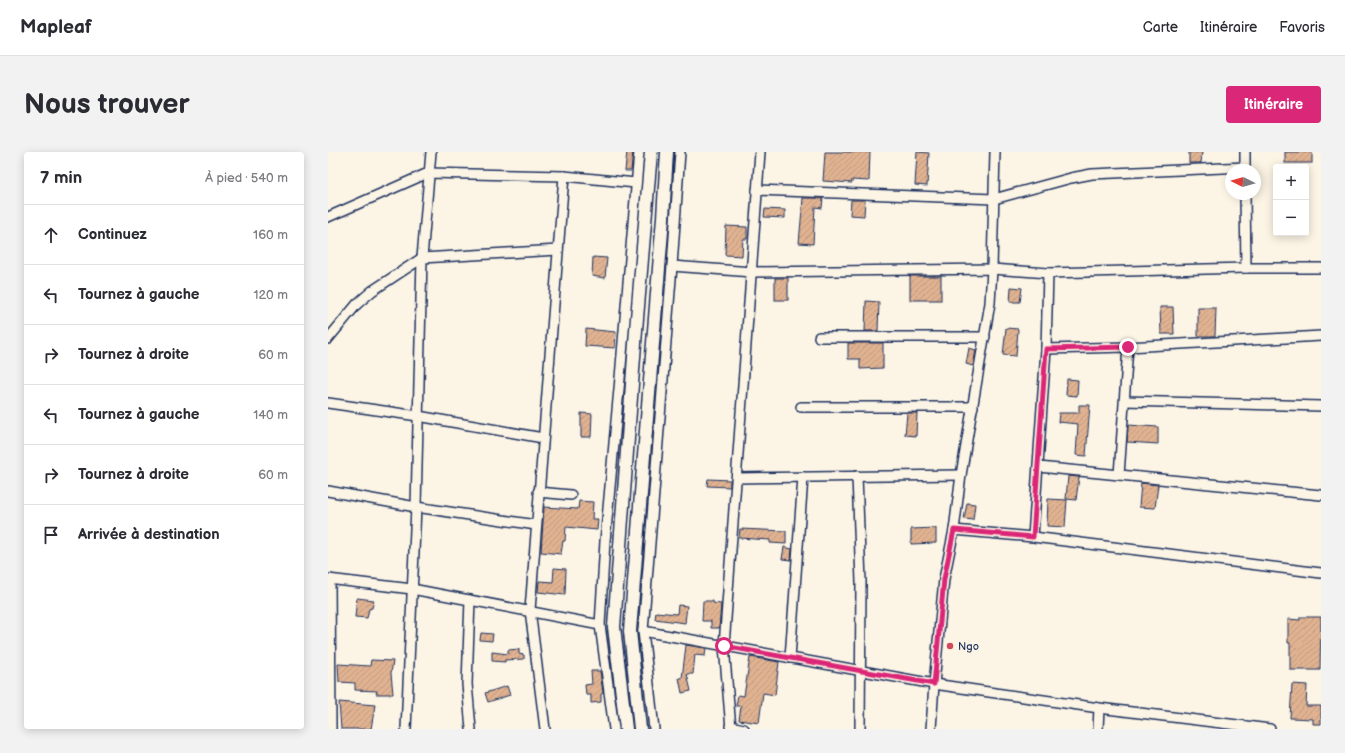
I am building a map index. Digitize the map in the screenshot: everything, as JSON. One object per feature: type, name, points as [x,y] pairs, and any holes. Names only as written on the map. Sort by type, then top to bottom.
[{"type":"street","points":[[406,729],[416,507],[422,258],[428,173],[431,152]]},
{"type":"street","points":[[614,729],[600,625],[605,541],[639,152]]},
{"type":"street","points":[[626,729],[614,627],[619,542],[651,152]]},
{"type":"street","points":[[640,729],[630,631],[663,226],[667,152]]},
{"type":"street","points":[[654,729],[643,632],[680,152]]},
{"type":"street","points":[[744,729],[730,728],[724,646],[760,152]]},
{"type":"street","points":[[931,729],[944,579],[954,530],[961,476],[990,303],[995,152]]},
{"type":"street","points":[[1245,152],[1245,164]]},
{"type":"street","points":[[757,190],[994,199],[1071,178],[1092,174],[1225,169]]},
{"type":"street","points":[[328,217],[428,173],[564,176],[636,183]]},
{"type":"street","points":[[545,729],[530,610],[538,492],[564,176]]},
{"type":"street","points":[[1245,200],[1246,268]]},
{"type":"street","points":[[329,336],[357,304],[372,291],[422,258],[558,250]]},
{"type":"street","points":[[672,266],[752,272],[992,269],[1048,273],[1246,268],[1321,268]]},
{"type":"street","points":[[1033,537],[1046,349],[1048,273]]},
{"type":"street","points":[[1046,349],[1128,347],[1321,336]]},
{"type":"street","points":[[819,337],[985,337]]},
{"type":"street","points":[[1119,475],[1128,347]]},
{"type":"street","points":[[1125,401],[1321,406]]},
{"type":"street","points":[[328,403],[418,416],[543,438]]},
{"type":"street","points":[[801,407],[973,407]]},
{"type":"street","points":[[1039,467],[1321,495]]},
{"type":"street","points":[[857,476],[861,582],[860,729]]},
{"type":"street","points":[[737,478],[961,476]]},
{"type":"street","points":[[790,658],[803,477]]},
{"type":"street","points":[[328,491],[416,507],[536,525]]},
{"type":"street","points":[[538,492],[571,495]]},
{"type":"street","points":[[954,530],[1033,537],[1321,573]]},
{"type":"street","points":[[605,541],[619,542]]},
{"type":"street","points":[[331,729],[329,579],[412,589],[530,610],[600,625]]},
{"type":"street","points":[[470,600],[467,684],[471,729]]},
{"type":"street","points":[[643,632],[934,684],[1099,708],[1270,729]]},
{"type":"street","points":[[1098,729],[1099,708]]},
{"type":"building","points":[[627,152],[633,152],[631,171],[625,171]]},
{"type":"building","points":[[825,152],[870,152],[869,181],[852,180],[852,183],[823,181]]},
{"type":"building","points":[[917,152],[929,153],[927,186],[915,185]]},
{"type":"building","points":[[1189,152],[1202,152],[1201,163],[1189,163]]},
{"type":"building","points":[[1285,152],[1312,152],[1312,163],[1285,163]]},
{"type":"building","points":[[803,198],[823,198],[822,208],[815,207],[813,244],[799,243]]},
{"type":"building","points":[[851,200],[865,200],[864,216],[850,215]]},
{"type":"building","points":[[765,209],[785,210],[785,218],[764,217]]},
{"type":"building","points":[[726,226],[747,227],[747,239],[743,239],[742,256],[725,255]]},
{"type":"building","points":[[593,257],[607,258],[605,278],[592,276]]},
{"type":"building","points":[[910,276],[941,276],[941,300],[910,300]]},
{"type":"building","points":[[775,278],[788,278],[788,300],[775,300]]},
{"type":"building","points":[[1011,287],[1022,288],[1020,302],[1010,302]]},
{"type":"building","points":[[866,301],[879,302],[878,331],[865,331]]},
{"type":"building","points":[[1160,307],[1173,307],[1174,334],[1161,334]]},
{"type":"building","points":[[1198,308],[1216,308],[1215,336],[1198,336]]},
{"type":"building","points":[[1006,328],[1018,329],[1016,356],[1003,355]]},
{"type":"building","points":[[586,329],[616,332],[615,348],[585,346]]},
{"type":"building","points":[[848,343],[883,343],[883,368],[860,369],[860,359],[848,359]]},
{"type":"building","points":[[969,348],[976,350],[973,366],[966,364]]},
{"type":"building","points":[[1067,379],[1078,380],[1077,396],[1066,395]]},
{"type":"building","points":[[1079,405],[1090,405],[1086,456],[1076,455],[1078,424],[1058,422],[1059,413],[1079,413]]},
{"type":"building","points":[[581,413],[592,414],[591,437],[581,437]]},
{"type":"building","points":[[907,413],[917,413],[916,436],[905,435]]},
{"type":"building","points":[[1128,425],[1158,427],[1158,444],[1127,442]]},
{"type":"building","points":[[1068,476],[1079,477],[1076,500],[1066,499]]},
{"type":"building","points":[[708,479],[730,480],[730,487],[707,486]]},
{"type":"building","points":[[1141,483],[1158,485],[1155,508],[1139,507]]},
{"type":"building","points":[[1048,499],[1067,500],[1065,527],[1047,526]]},
{"type":"building","points":[[579,501],[593,502],[592,519],[598,519],[597,530],[566,527],[565,541],[563,541],[561,554],[541,552],[544,507],[578,509]]},
{"type":"building","points":[[967,503],[975,504],[973,520],[964,519]]},
{"type":"building","points":[[936,528],[936,543],[911,544],[911,529]]},
{"type":"building","points":[[740,529],[786,531],[786,544],[770,543],[770,540],[739,538]]},
{"type":"building","points":[[784,547],[792,549],[791,560],[782,559]]},
{"type":"building","points":[[554,568],[566,569],[565,595],[538,592],[539,581],[553,582]]},
{"type":"building","points":[[357,598],[374,600],[372,608],[369,609],[367,618],[355,617]]},
{"type":"building","points":[[703,601],[713,601],[713,603],[721,604],[719,628],[711,628],[711,621],[702,621]]},
{"type":"building","points":[[678,605],[687,606],[685,623],[655,619],[656,612],[677,614]]},
{"type":"building","points":[[1300,617],[1321,617],[1320,670],[1290,670],[1288,619],[1300,620]]},
{"type":"building","points":[[481,633],[493,634],[492,641],[480,640]]},
{"type":"building","points":[[686,645],[706,648],[705,656],[695,655],[693,674],[687,674],[691,691],[682,693],[679,678],[682,678]]},
{"type":"building","points":[[519,649],[519,654],[524,655],[524,659],[505,660],[505,662],[492,661],[492,652],[508,654],[508,650]]},
{"type":"building","points":[[750,657],[779,662],[775,695],[763,693],[759,723],[739,720],[741,706],[736,706],[738,695],[744,696]]},
{"type":"building","points":[[371,660],[393,661],[391,673],[393,694],[376,694],[377,691],[355,690],[355,683],[339,682],[338,664],[370,666]]},
{"type":"building","points":[[591,671],[600,671],[603,693],[601,694],[601,702],[591,703],[591,695],[586,695],[585,685],[592,684]]},
{"type":"building","points":[[1292,684],[1307,685],[1306,706],[1321,706],[1321,724],[1313,724],[1313,719],[1290,718]]},
{"type":"building","points":[[507,686],[510,695],[488,702],[485,693]]},
{"type":"building","points":[[339,702],[375,705],[371,729],[341,729]]},
{"type":"place","name":"Ngo","points":[[950,646]]},
{"type":"route","points":[[724,646],[934,684],[944,579],[954,530],[1033,537],[1046,349],[1128,347]]}]
